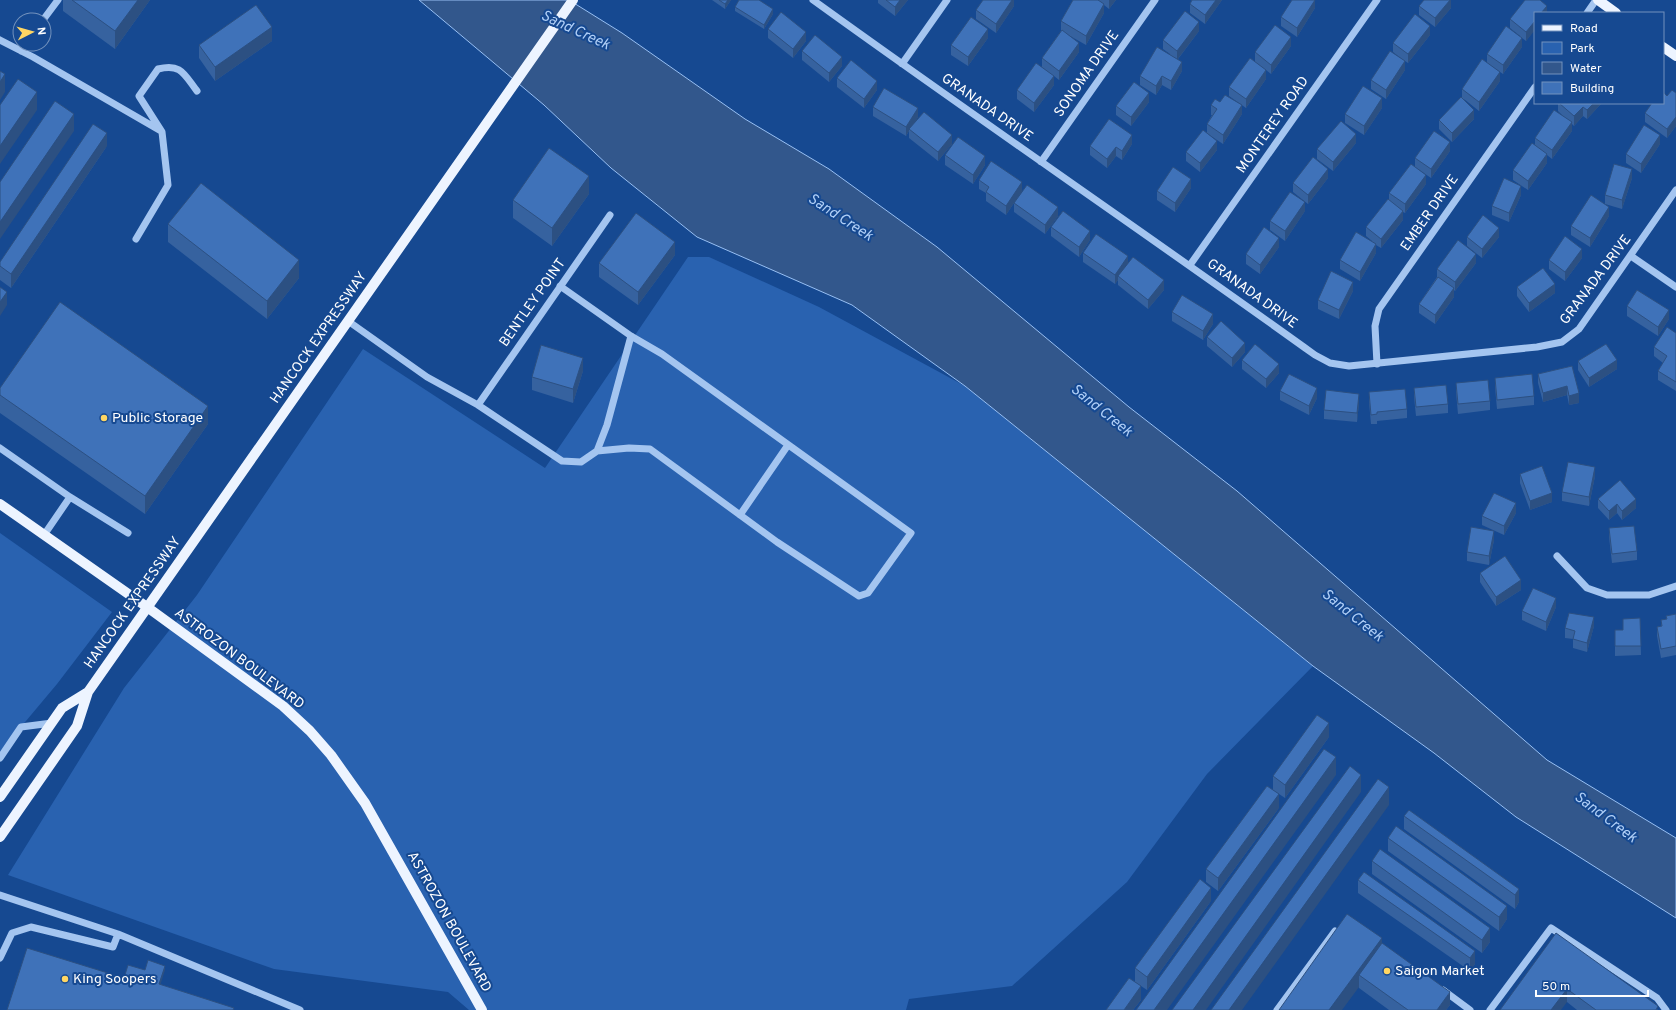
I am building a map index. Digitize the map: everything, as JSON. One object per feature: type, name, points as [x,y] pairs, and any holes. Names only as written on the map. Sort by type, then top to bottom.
[{"type":"main road","name":"HANCOCK EXPRESSWAY","points":[[0,837],[77,726],[88,692],[574,0]]},
{"type":"main road","points":[[1597,0],[1615,12]]},
{"type":"main road","points":[[1664,47],[1676,56]]},
{"type":"main road","name":"ASTROZON BOULEVARD","points":[[0,504],[147,607],[283,706],[332,755],[365,803],[482,1010]]},
{"type":"main road","name":"HANCOCK EXPRESSWAY","points":[[0,797],[62,708],[88,692]]},
{"type":"street","points":[[49,12],[58,0]]},
{"type":"street","name":"GRANADA DRIVE","points":[[813,0],[1041,162],[1330,363],[1349,366],[1377,364],[1537,347],[1562,342],[1578,329],[1631,256],[1676,190]]},
{"type":"street","points":[[902,64],[947,0]]},
{"type":"street","name":"SONOMA DRIVE","points":[[1041,162],[1155,0]]},
{"type":"street","name":"MONTEREY ROAD","points":[[1190,265],[1377,0]]},
{"type":"street","points":[[1588,12],[1597,0]]},
{"type":"street","points":[[0,40],[12,46]]},
{"type":"street","points":[[23,52],[162,132]]},
{"type":"street","points":[[136,239],[168,185],[162,132],[139,96],[158,68],[170,66],[180,70],[197,91]]},
{"type":"street","name":"EMBER DRIVE","points":[[1377,364],[1375,326],[1379,309],[1534,88]]},
{"type":"street","name":"BENTLEY POINT","points":[[478,405],[610,215]]},
{"type":"street","points":[[1631,256],[1676,287]]},
{"type":"street","points":[[348,321],[427,377],[478,405],[562,461],[581,462],[598,451],[629,448],[650,449],[740,515],[859,596],[868,593],[911,533],[662,354],[631,336],[560,286]]},
{"type":"street","points":[[598,451],[607,425],[631,336]]},
{"type":"street","points":[[740,515],[788,445]]},
{"type":"street","points":[[0,448],[70,497],[128,533]]},
{"type":"street","points":[[44,535],[70,497]]},
{"type":"street","points":[[1556,556],[1587,588],[1607,595],[1649,595],[1676,586]]},
{"type":"street","points":[[0,758],[21,727],[52,723]]},
{"type":"street","points":[[0,895],[118,934],[300,1010]]},
{"type":"street","points":[[1276,1010],[1339,925]]},
{"type":"street","points":[[0,958],[12,933],[30,927],[113,947],[118,934]]},
{"type":"street","points":[[1490,1010],[1551,928],[1657,998],[1666,1010]]},
{"type":"street","points":[[1438,987],[1470,1010]]},
{"type":"green space","points":[[688,257],[709,257],[819,307],[965,386],[1313,666],[1207,774],[1127,882],[1012,986],[909,999],[906,1010],[469,1010],[448,992],[274,969],[8,875],[124,688],[197,595],[363,349],[545,468]]},
{"type":"green space","points":[[0,533],[112,612],[57,684],[0,752]]},
{"type":"water","name":"Sand Creek","points":[[419,0],[569,0],[622,33],[745,119],[829,169],[937,247],[1129,407],[1237,491],[1547,760],[1676,838],[1676,918],[1516,817],[1434,753],[1313,666],[965,386],[852,305],[697,237],[611,168],[544,105]]},
{"type":"building","points":[[72,0],[138,0],[115,31]]},
{"type":"building","points":[[719,0],[728,0],[725,4]]},
{"type":"building","points":[[739,0],[759,0],[773,9],[764,25],[735,7]]},
{"type":"building","points":[[886,0],[900,0],[895,7]]},
{"type":"building","points":[[983,0],[1012,0],[996,24],[976,10]]},
{"type":"building","points":[[1073,0],[1098,0],[1104,4],[1086,36],[1061,21]]},
{"type":"building","points":[[1192,0],[1216,0],[1205,15],[1190,4]]},
{"type":"building","points":[[1292,0],[1315,0],[1297,28],[1281,17]]},
{"type":"building","points":[[1424,0],[1450,0],[1435,18],[1419,6]]},
{"type":"building","points":[[1525,0],[1540,0],[1547,6],[1542,12],[1534,12],[1534,22],[1526,32],[1510,19]]},
{"type":"building","points":[[256,5],[272,27],[215,67],[199,45]]},
{"type":"building","points":[[1185,11],[1199,22],[1177,51],[1163,40]]},
{"type":"building","points":[[781,12],[806,32],[793,49],[768,29]]},
{"type":"building","points":[[1415,14],[1430,26],[1408,54],[1393,43]]},
{"type":"building","points":[[971,17],[988,29],[968,57],[951,45]]},
{"type":"building","points":[[1275,25],[1291,37],[1271,65],[1255,52]]},
{"type":"building","points":[[1506,26],[1522,38],[1503,65],[1487,54]]},
{"type":"building","points":[[1062,30],[1079,43],[1059,71],[1042,58]]},
{"type":"building","points":[[815,35],[842,57],[829,73],[802,51]]},
{"type":"building","points":[[1157,47],[1182,62],[1171,81],[1162,76],[1156,86],[1140,76]]},
{"type":"building","points":[[1390,51],[1405,61],[1386,90],[1371,80]]},
{"type":"building","points":[[1250,58],[1266,70],[1246,99],[1229,87]]},
{"type":"building","points":[[1482,59],[1500,72],[1479,102],[1462,89]]},
{"type":"building","points":[[851,60],[877,81],[864,99],[837,78]]},
{"type":"building","points":[[1036,63],[1054,76],[1034,103],[1017,90]]},
{"type":"building","points":[[0,71],[5,74],[0,82]]},
{"type":"building","points":[[18,79],[37,92],[0,146],[0,105]]},
{"type":"building","points":[[1134,82],[1149,93],[1131,117],[1116,106]]},
{"type":"building","points":[[1363,86],[1382,98],[1364,126],[1345,114]]},
{"type":"building","points":[[884,88],[918,108],[906,127],[873,107]]},
{"type":"building","points":[[1672,90],[1676,93],[1676,117],[1667,129],[1645,113],[1651,104],[1664,104],[1664,93],[1667,96]]},
{"type":"building","points":[[1225,95],[1242,105],[1223,135],[1207,124],[1217,109],[1211,105],[1215,99],[1220,102]]},
{"type":"building","points":[[1461,97],[1474,110],[1452,133],[1439,120]]},
{"type":"building","points":[[55,101],[74,114],[0,222],[0,182]]},
{"type":"building","points":[[1560,104],[1593,104],[1587,110],[1583,107],[1574,116]]},
{"type":"building","points":[[1554,110],[1572,122],[1552,150],[1535,138]]},
{"type":"building","points":[[924,112],[952,135],[938,152],[909,129]]},
{"type":"building","points":[[1109,119],[1132,135],[1122,151],[1116,147],[1107,159],[1090,146]]},
{"type":"building","points":[[1341,121],[1356,134],[1333,162],[1317,149]]},
{"type":"building","points":[[93,124],[107,133],[11,274],[0,266],[0,262]]},
{"type":"building","points":[[1644,125],[1660,135],[1641,164],[1626,154]]},
{"type":"building","points":[[1203,130],[1217,141],[1200,163],[1186,152]]},
{"type":"building","points":[[1434,131],[1450,142],[1431,169],[1415,158]]},
{"type":"building","points":[[958,137],[985,156],[973,175],[945,155]]},
{"type":"building","points":[[1532,143],[1547,154],[1528,181],[1513,170]]},
{"type":"building","points":[[549,148],[589,176],[552,228],[513,200]]},
{"type":"building","points":[[1313,157],[1328,169],[1308,195],[1293,183]]},
{"type":"building","points":[[991,161],[1022,182],[1006,206],[986,192],[989,187],[979,180]]},
{"type":"building","points":[[1411,164],[1426,175],[1405,204],[1389,193]]},
{"type":"building","points":[[1614,164],[1632,169],[1622,200],[1605,195]]},
{"type":"building","points":[[1173,167],[1191,179],[1175,203],[1157,191]]},
{"type":"building","points":[[1504,178],[1521,186],[1509,213],[1492,206]]},
{"type":"building","points":[[201,183],[299,260],[267,301],[168,224]]},
{"type":"building","points":[[1027,185],[1058,207],[1045,225],[1014,203]]},
{"type":"building","points":[[1290,192],[1305,202],[1285,231],[1270,221]]},
{"type":"building","points":[[1591,195],[1609,207],[1590,238],[1571,226]]},
{"type":"building","points":[[1388,199],[1403,211],[1381,239],[1366,227]]},
{"type":"building","points":[[1063,211],[1090,231],[1079,247],[1051,227]]},
{"type":"building","points":[[636,213],[675,242],[638,292],[599,263]]},
{"type":"building","points":[[1483,215],[1499,228],[1482,249],[1467,237]]},
{"type":"building","points":[[1264,227],[1279,238],[1260,265],[1246,254]]},
{"type":"building","points":[[1356,232],[1376,244],[1360,272],[1340,260]]},
{"type":"building","points":[[1096,234],[1128,256],[1115,275],[1083,253]]},
{"type":"building","points":[[1565,236],[1582,249],[1565,272],[1549,260]]},
{"type":"building","points":[[1458,240],[1476,254],[1455,282],[1437,269]]},
{"type":"building","points":[[1133,257],[1164,280],[1148,300],[1118,276]]},
{"type":"building","points":[[1543,268],[1555,284],[1529,303],[1517,287]]},
{"type":"building","points":[[1331,271],[1353,282],[1339,310],[1318,300]]},
{"type":"building","points":[[1438,277],[1454,288],[1435,315],[1419,304]]},
{"type":"building","points":[[0,287],[7,292],[0,302]]},
{"type":"building","points":[[1637,290],[1669,310],[1658,327],[1627,306]]},
{"type":"building","points":[[1182,295],[1213,314],[1203,331],[1172,312]]},
{"type":"building","name":"Public Storage","points":[[60,302],[208,406],[145,496],[0,395],[0,388]]},
{"type":"building","points":[[1221,321],[1245,343],[1232,358],[1207,337]]},
{"type":"building","points":[[1667,327],[1676,333],[1676,382],[1658,371],[1667,356],[1654,347]]},
{"type":"building","points":[[1255,344],[1279,364],[1266,379],[1242,360]]},
{"type":"building","points":[[1606,344],[1617,360],[1589,378],[1578,361]]},
{"type":"building","points":[[541,345],[583,358],[573,389],[532,377]]},
{"type":"building","points":[[1572,366],[1579,393],[1569,396],[1567,386],[1543,393],[1538,374]]},
{"type":"building","points":[[1289,374],[1317,388],[1309,406],[1280,391]]},
{"type":"building","points":[[1532,374],[1534,396],[1497,400],[1495,378]]},
{"type":"building","points":[[1488,380],[1490,401],[1458,404],[1456,383]]},
{"type":"building","points":[[1446,385],[1448,404],[1416,407],[1414,388]]},
{"type":"building","points":[[1405,389],[1407,409],[1377,412],[1377,414],[1371,415],[1369,392]]},
{"type":"building","points":[[1326,390],[1359,394],[1357,413],[1324,410]]},
{"type":"building","points":[[1568,462],[1595,467],[1589,497],[1562,492]]},
{"type":"building","points":[[1542,466],[1552,493],[1530,501],[1520,474]]},
{"type":"building","points":[[1620,480],[1636,499],[1622,511],[1617,504],[1609,511],[1598,499]]},
{"type":"building","points":[[1494,493],[1516,503],[1504,526],[1482,516]]},
{"type":"building","points":[[1634,526],[1637,551],[1612,554],[1609,528]]},
{"type":"building","points":[[1471,527],[1494,531],[1489,556],[1467,552]]},
{"type":"building","points":[[1505,556],[1521,580],[1496,597],[1480,573]]},
{"type":"building","points":[[1533,588],[1556,598],[1546,622],[1522,611]]},
{"type":"building","points":[[1569,613],[1594,617],[1587,643],[1573,639],[1575,631],[1565,628]]},
{"type":"building","points":[[1676,614],[1676,646],[1661,649],[1657,627],[1662,626],[1661,620],[1667,619],[1666,616]]},
{"type":"building","points":[[1640,618],[1641,646],[1615,646],[1615,630],[1623,630],[1623,619]]},
{"type":"building","points":[[1317,715],[1329,723],[1285,785],[1273,776]]},
{"type":"building","points":[[1324,749],[1336,757],[1154,1010],[1136,1010]]},
{"type":"building","points":[[1350,766],[1361,775],[1193,1010],[1172,1010]]},
{"type":"building","points":[[1378,779],[1389,787],[1229,1010],[1211,1010]]},
{"type":"building","points":[[1267,786],[1279,794],[1218,878],[1206,869]]},
{"type":"building","points":[[1409,810],[1519,889],[1515,895],[1404,816]]},
{"type":"building","points":[[1396,826],[1507,906],[1499,917],[1388,838]]},
{"type":"building","points":[[1380,849],[1490,928],[1482,940],[1372,861]]},
{"type":"building","points":[[1364,872],[1475,951],[1470,958],[1358,880]]},
{"type":"building","points":[[1200,879],[1211,888],[1147,977],[1135,968]]},
{"type":"building","points":[[1347,914],[1382,938],[1329,1010],[1279,1010]]},
{"type":"building","points":[[1556,933],[1658,1006],[1656,1010],[1596,1010],[1567,989],[1551,1010],[1500,1010]]},
{"type":"building","points":[[1382,943],[1450,992],[1437,1010],[1408,1010],[1359,975]]},
{"type":"building","name":"King Soopers","points":[[27,948],[124,978],[128,965],[145,970],[148,960],[165,966],[159,984],[234,1008],[233,1010],[7,1010]]},
{"type":"building","points":[[1129,978],[1141,986],[1124,1010],[1106,1010]]},
{"type":"place","name":"Public Storage","points":[[104,418]]},
{"type":"place","name":"Saigon Market","points":[[1387,971]]},
{"type":"place","name":"King Soopers","points":[[65,979]]}]
